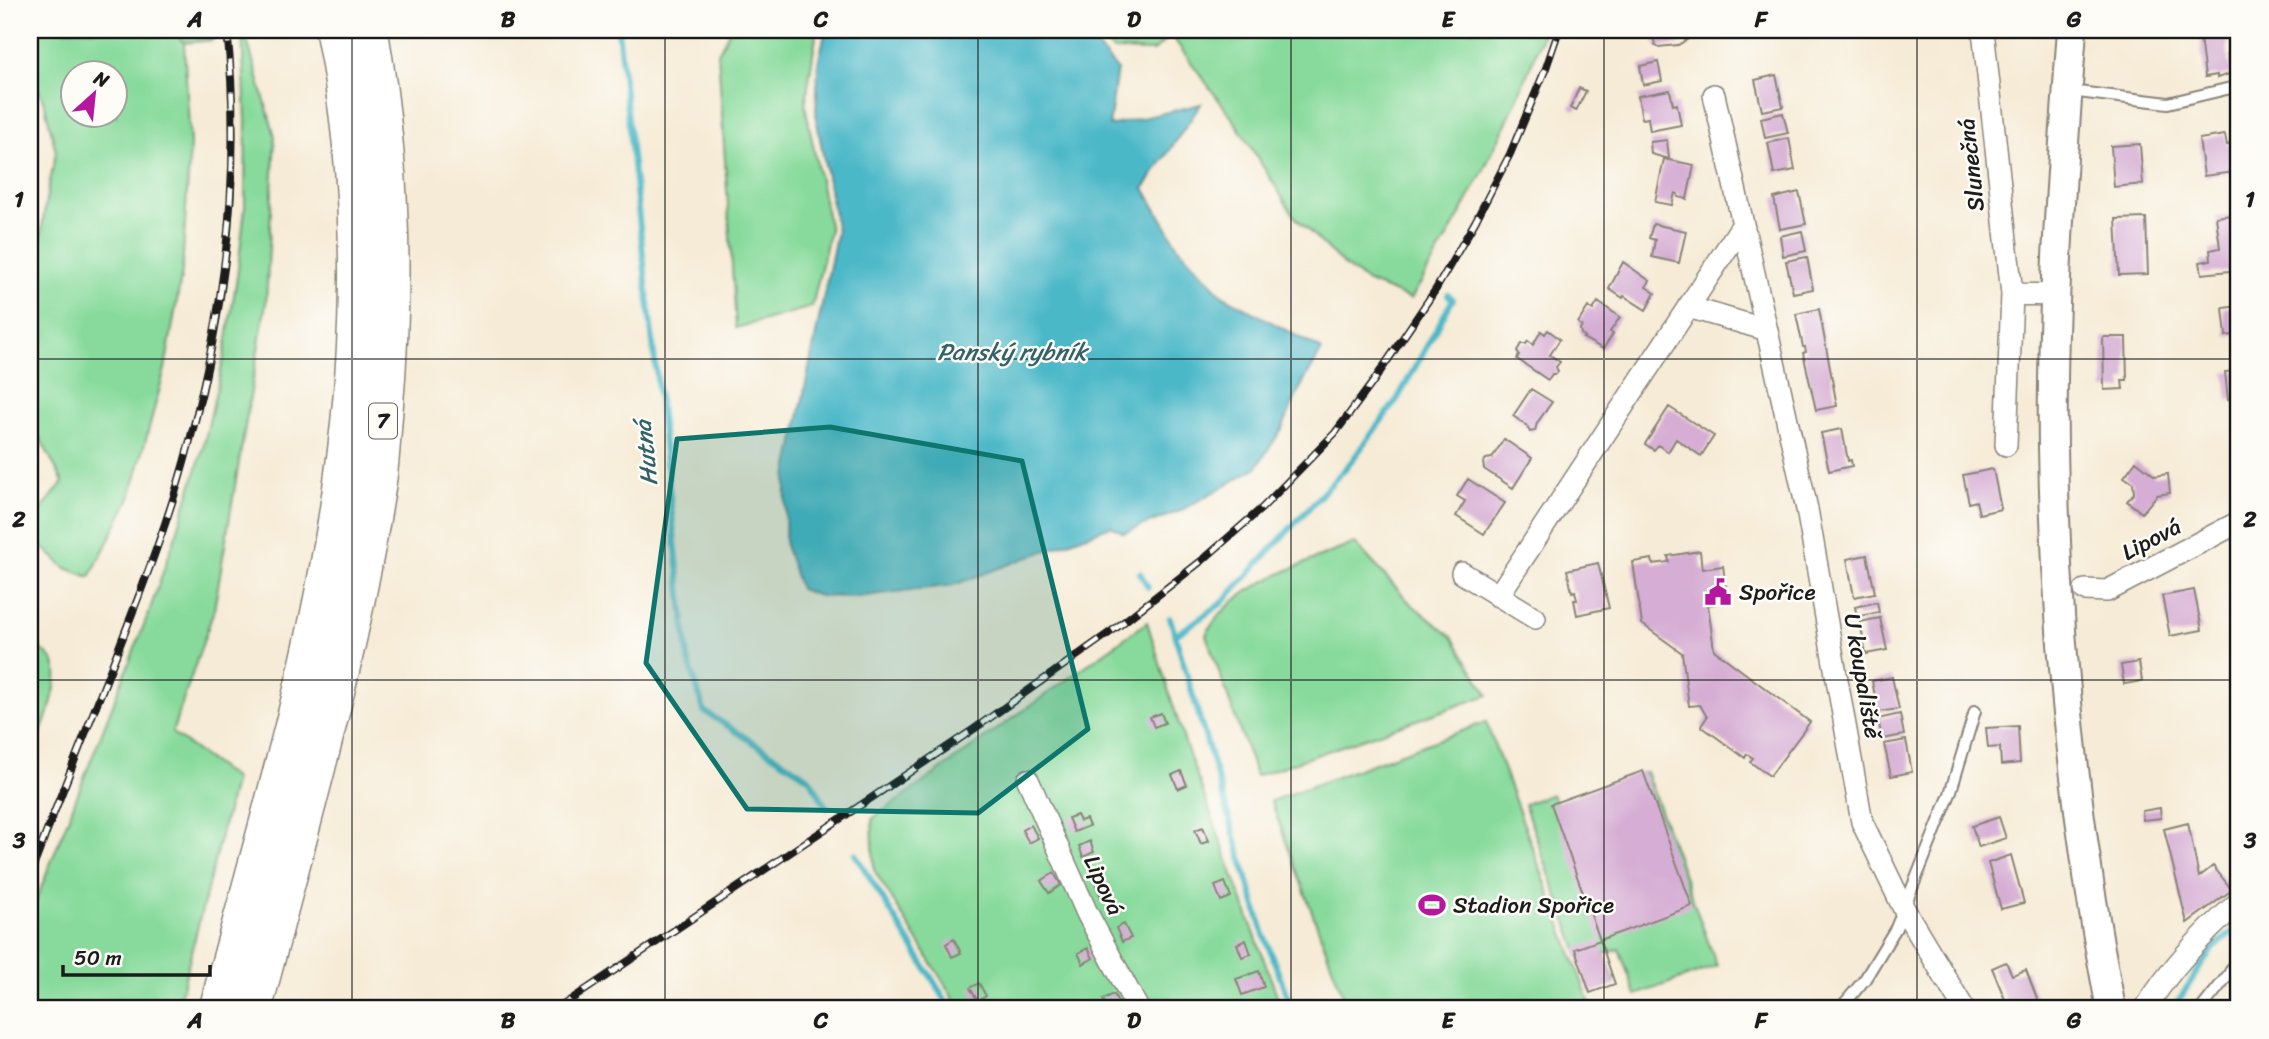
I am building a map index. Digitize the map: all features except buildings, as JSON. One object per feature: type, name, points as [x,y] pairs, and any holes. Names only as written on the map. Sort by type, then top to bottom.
[{"type":"highway","name":"7","points":[[218,1009],[296,713],[325,584],[343,479],[354,380],[358,286],[349,121],[334,30]]},
{"type":"highway","name":"7","points":[[253,1009],[328,720],[359,587],[378,476],[390,285],[387,194],[369,30]]},
{"type":"street","name":"Slunečná","points":[[1983,30],[2012,294],[2006,445]]},
{"type":"street","points":[[2072,30],[2056,295],[2053,447],[2064,684],[2110,1005]]},
{"type":"street","name":"U koupaliště","points":[[1714,95],[1807,509],[1862,822],[1904,909],[1964,1009]]},
{"type":"street","points":[[1498,596],[1743,224]]},
{"type":"street","points":[[2012,294],[2056,295]]},
{"type":"street","points":[[1688,307],[1767,330]]},
{"type":"street","name":"Lipová","points":[[2085,590],[2107,591],[2239,522]]},
{"type":"street","points":[[1462,573],[1535,618]]},
{"type":"street","name":"Lipová","points":[[1028,780],[1087,913],[1138,1009]]},
{"type":"street","points":[[2145,1009],[2179,960],[2239,902]]},
{"type":"lane","points":[[2068,91],[2168,103],[2239,86]]},
{"type":"lane","points":[[1840,1009],[1865,979],[1896,928],[1950,794],[1975,711]]},
{"type":"lane","points":[[2202,1009],[2229,974],[2239,955]]},
{"type":"highlighted area","points":[[830,427],[1022,461],[1088,729],[978,813],[747,809],[646,663],[677,439]]},
{"type":"green space","points":[[30,30],[172,30],[184,43],[190,144],[182,272],[165,369],[130,498],[90,577],[65,568],[35,540],[34,519],[63,482],[30,419],[30,316],[46,200],[56,152],[45,105],[30,69]]},
{"type":"green space","points":[[172,30],[212,30],[213,40],[184,43]]},
{"type":"green space","points":[[242,30],[275,136],[266,303],[214,610],[172,733],[235,779],[177,1009],[30,1009],[30,916],[149,612],[178,529],[203,448],[224,357],[245,208],[246,119]]},
{"type":"green space","points":[[730,30],[817,30],[805,105],[830,230],[812,307],[736,328],[718,53]]},
{"type":"green space","points":[[1090,30],[1544,30],[1531,66],[1485,168],[1411,299],[1368,282],[1344,265],[1294,216],[1235,122],[1171,35],[1154,51],[1113,50]]},
{"type":"green space","points":[[30,116],[36,150],[30,203]]},
{"type":"green space","points":[[1355,543],[1410,603],[1452,637],[1488,695],[1256,776],[1206,635],[1218,617],[1251,589],[1293,568]]},
{"type":"green space","points":[[1147,622],[1185,743],[1282,1009],[960,1009],[874,870],[872,819]]},
{"type":"green space","points":[[30,641],[43,650],[54,663],[56,684],[49,711],[30,759]]},
{"type":"green space","name":"Stadion Spořice","points":[[1486,722],[1592,1009],[1348,1009],[1271,801]]},
{"type":"green space","points":[[1646,772],[1717,966],[1636,995],[1619,949],[1604,954],[1615,983],[1592,991],[1524,804],[1552,794],[1556,804]]},
{"type":"water","name":"Panský rybník","points":[[826,30],[1059,30],[1092,41],[1117,69],[1109,126],[1201,104],[1144,188],[1178,247],[1222,295],[1322,350],[1298,392],[1282,429],[1256,468],[1180,511],[1124,533],[1111,526],[954,585],[857,597],[819,596],[800,589],[785,545],[786,481],[837,231],[816,117],[818,63]]},
{"type":"waterway","name":"Hutná","points":[[618,30],[688,658],[704,711],[809,778],[827,808]]},
{"type":"waterway","points":[[1176,635],[1222,603],[1351,462],[1398,398],[1453,299],[1448,295]]},
{"type":"waterway","points":[[1140,573],[1148,587]]},
{"type":"waterway","points":[[1170,618],[1263,932],[1292,1009]]},
{"type":"waterway","name":"Hutná","points":[[855,854],[951,1009]]},
{"type":"waterway","points":[[2173,1009],[2212,949],[2239,926]]},
{"type":"railway","points":[[30,875],[154,554],[173,499],[202,393],[221,290],[231,186],[231,82],[227,30]]},
{"type":"railway","points":[[557,1009],[974,729],[1116,628],[1205,558],[1262,508],[1335,433],[1436,289],[1510,154],[1559,30]]},
{"type":"place","name":"Spořice","points":[[1718,592]]},
{"type":"place","name":"Stadion Spořice","points":[[1432,905]]}]
